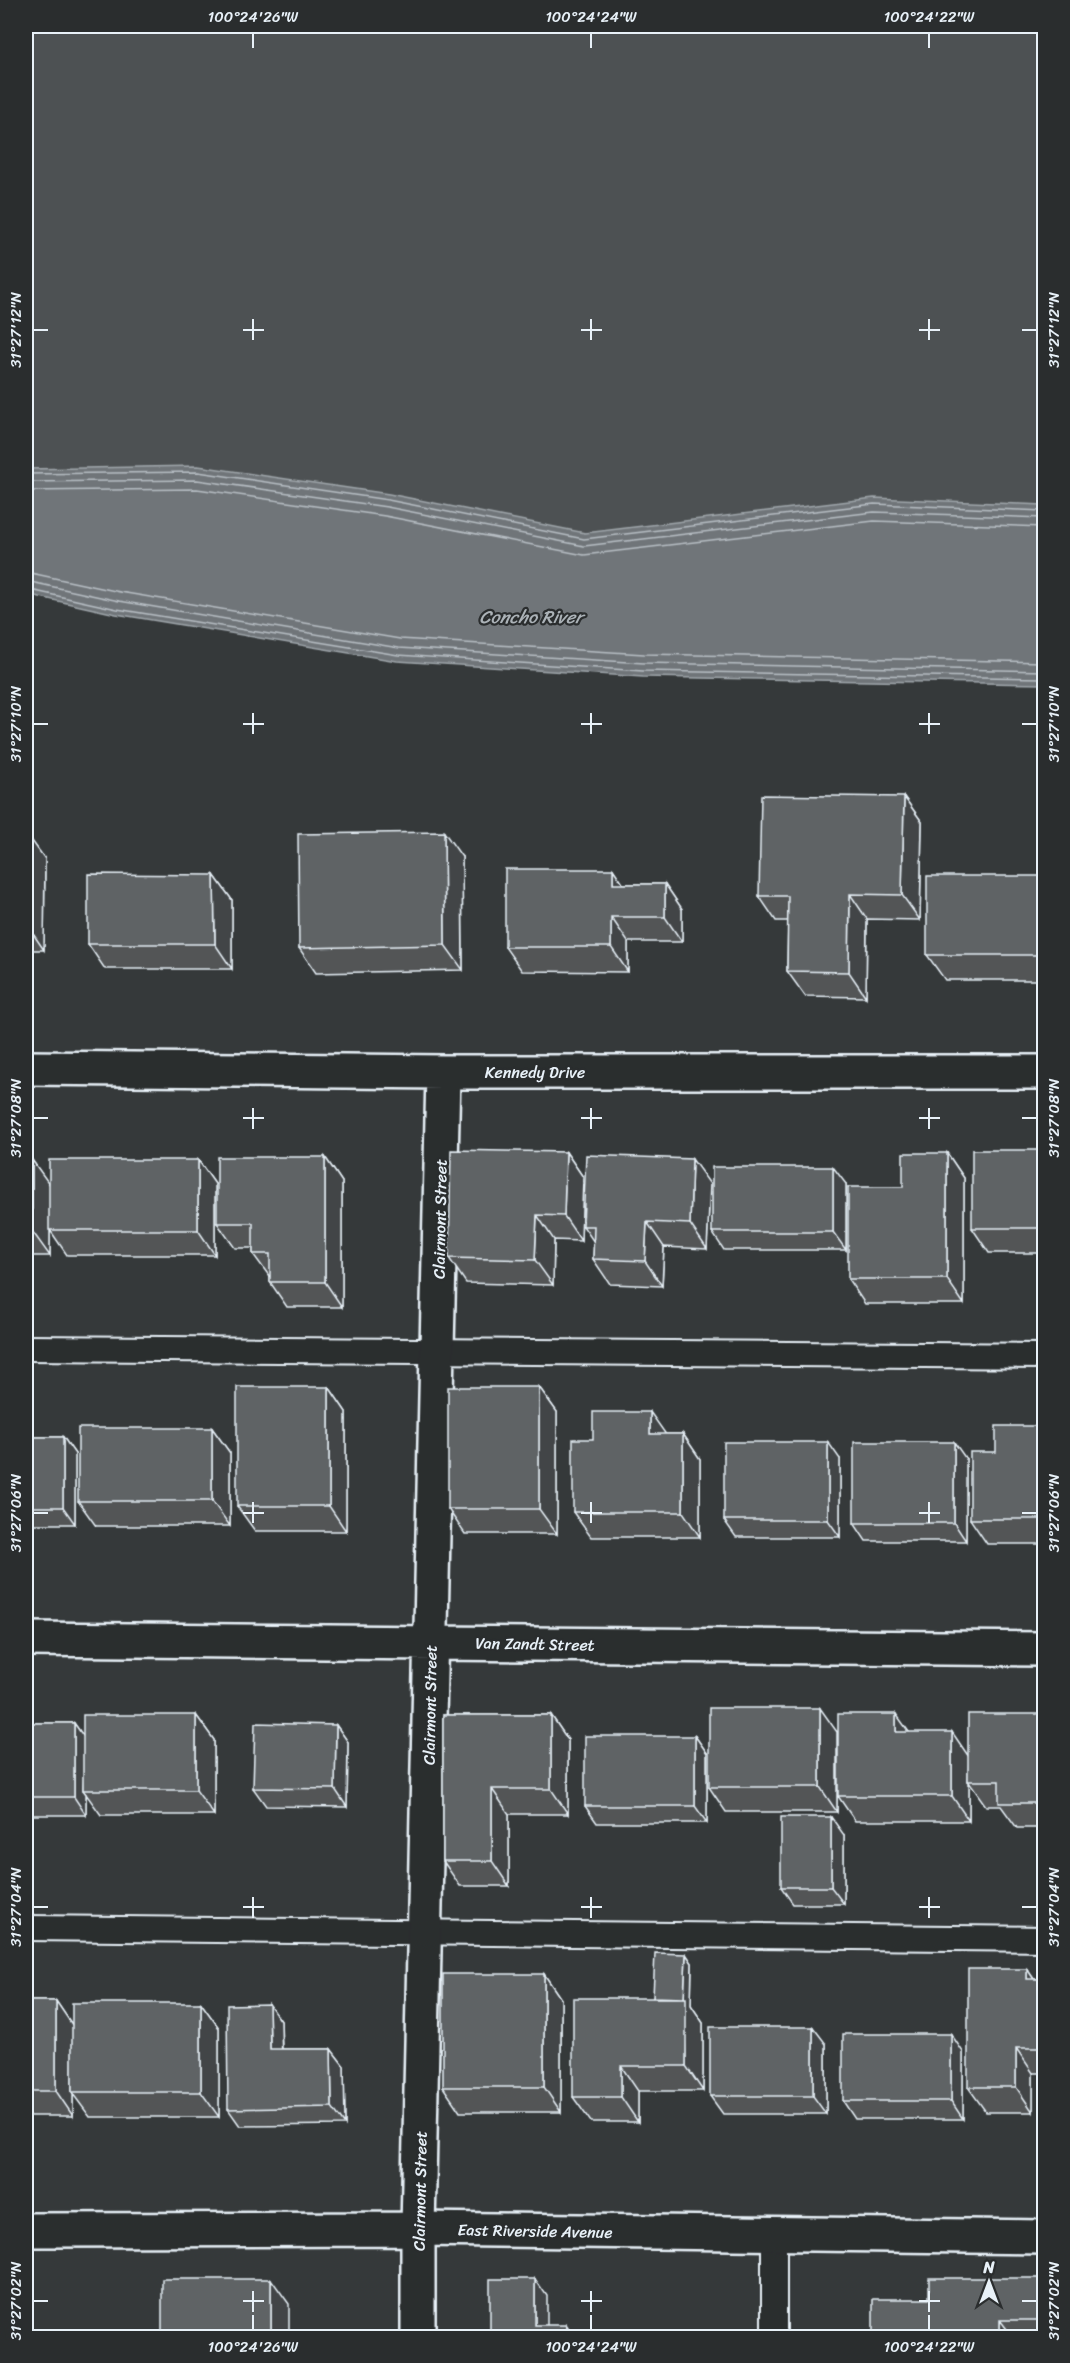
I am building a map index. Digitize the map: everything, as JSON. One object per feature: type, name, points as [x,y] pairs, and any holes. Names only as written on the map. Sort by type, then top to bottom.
[{"type":"street","name":"Kennedy Drive","points":[[26,1068],[443,1072],[1044,1072]]},
{"type":"street","name":"Clairmont Street","points":[[418,2337],[418,2229],[443,1072]]},
{"type":"street","name":"Van Zandt Street","points":[[26,1639],[1044,1649]]},
{"type":"street","name":"East Riverside Avenue","points":[[26,2230],[418,2229],[1044,2237]]},
{"type":"lane","points":[[26,1348],[1044,1356]]},
{"type":"lane","points":[[26,1928],[1044,1940]]},
{"type":"lane","points":[[774,2234],[774,2337]]},
{"type":"shaded area","points":[[26,26],[1044,26],[1044,614],[26,539]]},
{"type":"water","name":"Concho River","points":[[198,466],[389,494],[585,533],[874,498],[1044,505],[1044,684],[643,677],[397,661],[116,614],[26,594],[26,469]]},
{"type":"building","points":[[761,795],[904,797],[902,895],[850,894],[849,972],[787,971],[788,896],[759,896]]},
{"type":"building","points":[[444,832],[445,945],[299,948],[298,834]]},
{"type":"building","points":[[27,834],[27,925],[26,925]]},
{"type":"building","points":[[505,869],[613,869],[613,884],[665,884],[665,917],[611,917],[611,947],[505,947]]},
{"type":"building","points":[[88,874],[214,875],[215,944],[88,944]]},
{"type":"building","points":[[927,876],[1044,876],[1044,955],[927,955]]},
{"type":"building","points":[[451,1150],[566,1152],[564,1216],[537,1215],[535,1260],[449,1258]]},
{"type":"building","points":[[972,1150],[1044,1150],[1044,1228],[972,1228]]},
{"type":"building","points":[[903,1153],[947,1153],[947,1279],[848,1279],[848,1187],[903,1187]]},
{"type":"building","points":[[586,1155],[692,1159],[690,1224],[647,1222],[645,1261],[593,1259],[594,1226],[583,1226]]},
{"type":"building","points":[[217,1157],[325,1157],[325,1282],[270,1282],[270,1254],[253,1254],[253,1223],[217,1223]]},
{"type":"building","points":[[26,1160],[32,1160],[32,1231],[26,1231]]},
{"type":"building","points":[[49,1160],[198,1160],[198,1230],[49,1230]]},
{"type":"building","points":[[712,1167],[833,1167],[833,1232],[712,1232]]},
{"type":"building","points":[[237,1387],[329,1387],[329,1506],[237,1506]]},
{"type":"building","points":[[448,1387],[539,1387],[539,1509],[448,1509]]},
{"type":"building","points":[[593,1412],[650,1412],[650,1434],[683,1434],[683,1512],[573,1512],[573,1439],[593,1439]]},
{"type":"building","points":[[996,1426],[1044,1426],[1044,1519],[970,1519],[970,1452],[996,1452]]},
{"type":"building","points":[[78,1428],[212,1428],[212,1501],[78,1501]]},
{"type":"building","points":[[26,1437],[63,1437],[63,1507],[26,1507]]},
{"type":"building","points":[[724,1442],[828,1442],[828,1520],[724,1520]]},
{"type":"building","points":[[854,1442],[954,1442],[954,1523],[854,1523]]},
{"type":"building","points":[[709,1708],[820,1708],[820,1787],[709,1787]]},
{"type":"building","points":[[838,1714],[896,1714],[896,1732],[952,1732],[952,1796],[838,1796]]},
{"type":"building","points":[[968,1714],[1044,1714],[1044,1803],[999,1803],[999,1781],[968,1781]]},
{"type":"building","points":[[83,1715],[196,1715],[196,1790],[83,1790]]},
{"type":"building","points":[[443,1715],[551,1715],[551,1789],[492,1789],[492,1861],[443,1861]]},
{"type":"building","points":[[26,1723],[74,1723],[74,1797],[26,1797]]},
{"type":"building","points":[[255,1723],[336,1725],[335,1789],[253,1788]]},
{"type":"building","points":[[585,1736],[695,1736],[695,1806],[585,1806]]},
{"type":"building","points":[[781,1817],[831,1817],[831,1887],[781,1887]]},
{"type":"building","points":[[655,1953],[686,1954],[684,1998],[653,1997]]},
{"type":"building","points":[[968,1969],[1027,1969],[1027,1979],[1044,1979],[1044,2048],[1016,2048],[1016,2087],[968,2087]]},
{"type":"building","points":[[443,1974],[544,1974],[544,2087],[443,2087]]},
{"type":"building","points":[[573,1998],[686,1998],[686,2066],[621,2066],[621,2097],[573,2097]]},
{"type":"building","points":[[26,2001],[56,2001],[56,2091],[26,2091]]},
{"type":"building","points":[[72,2003],[201,2003],[201,2092],[72,2092]]},
{"type":"building","points":[[269,2004],[270,2049],[331,2049],[332,2107],[228,2109],[227,2005]]},
{"type":"building","points":[[710,2027],[813,2027],[813,2096],[710,2096]]},
{"type":"building","points":[[843,2034],[951,2034],[951,2101],[843,2101]]},
{"type":"building","points":[[929,2278],[1040,2278],[1039,2320],[1000,2320],[1000,2337],[873,2337],[873,2299],[929,2299]]},
{"type":"building","points":[[162,2279],[271,2279],[271,2337],[162,2337]]},
{"type":"building","points":[[490,2279],[535,2279],[535,2325],[566,2325],[566,2337],[490,2337]]}]
